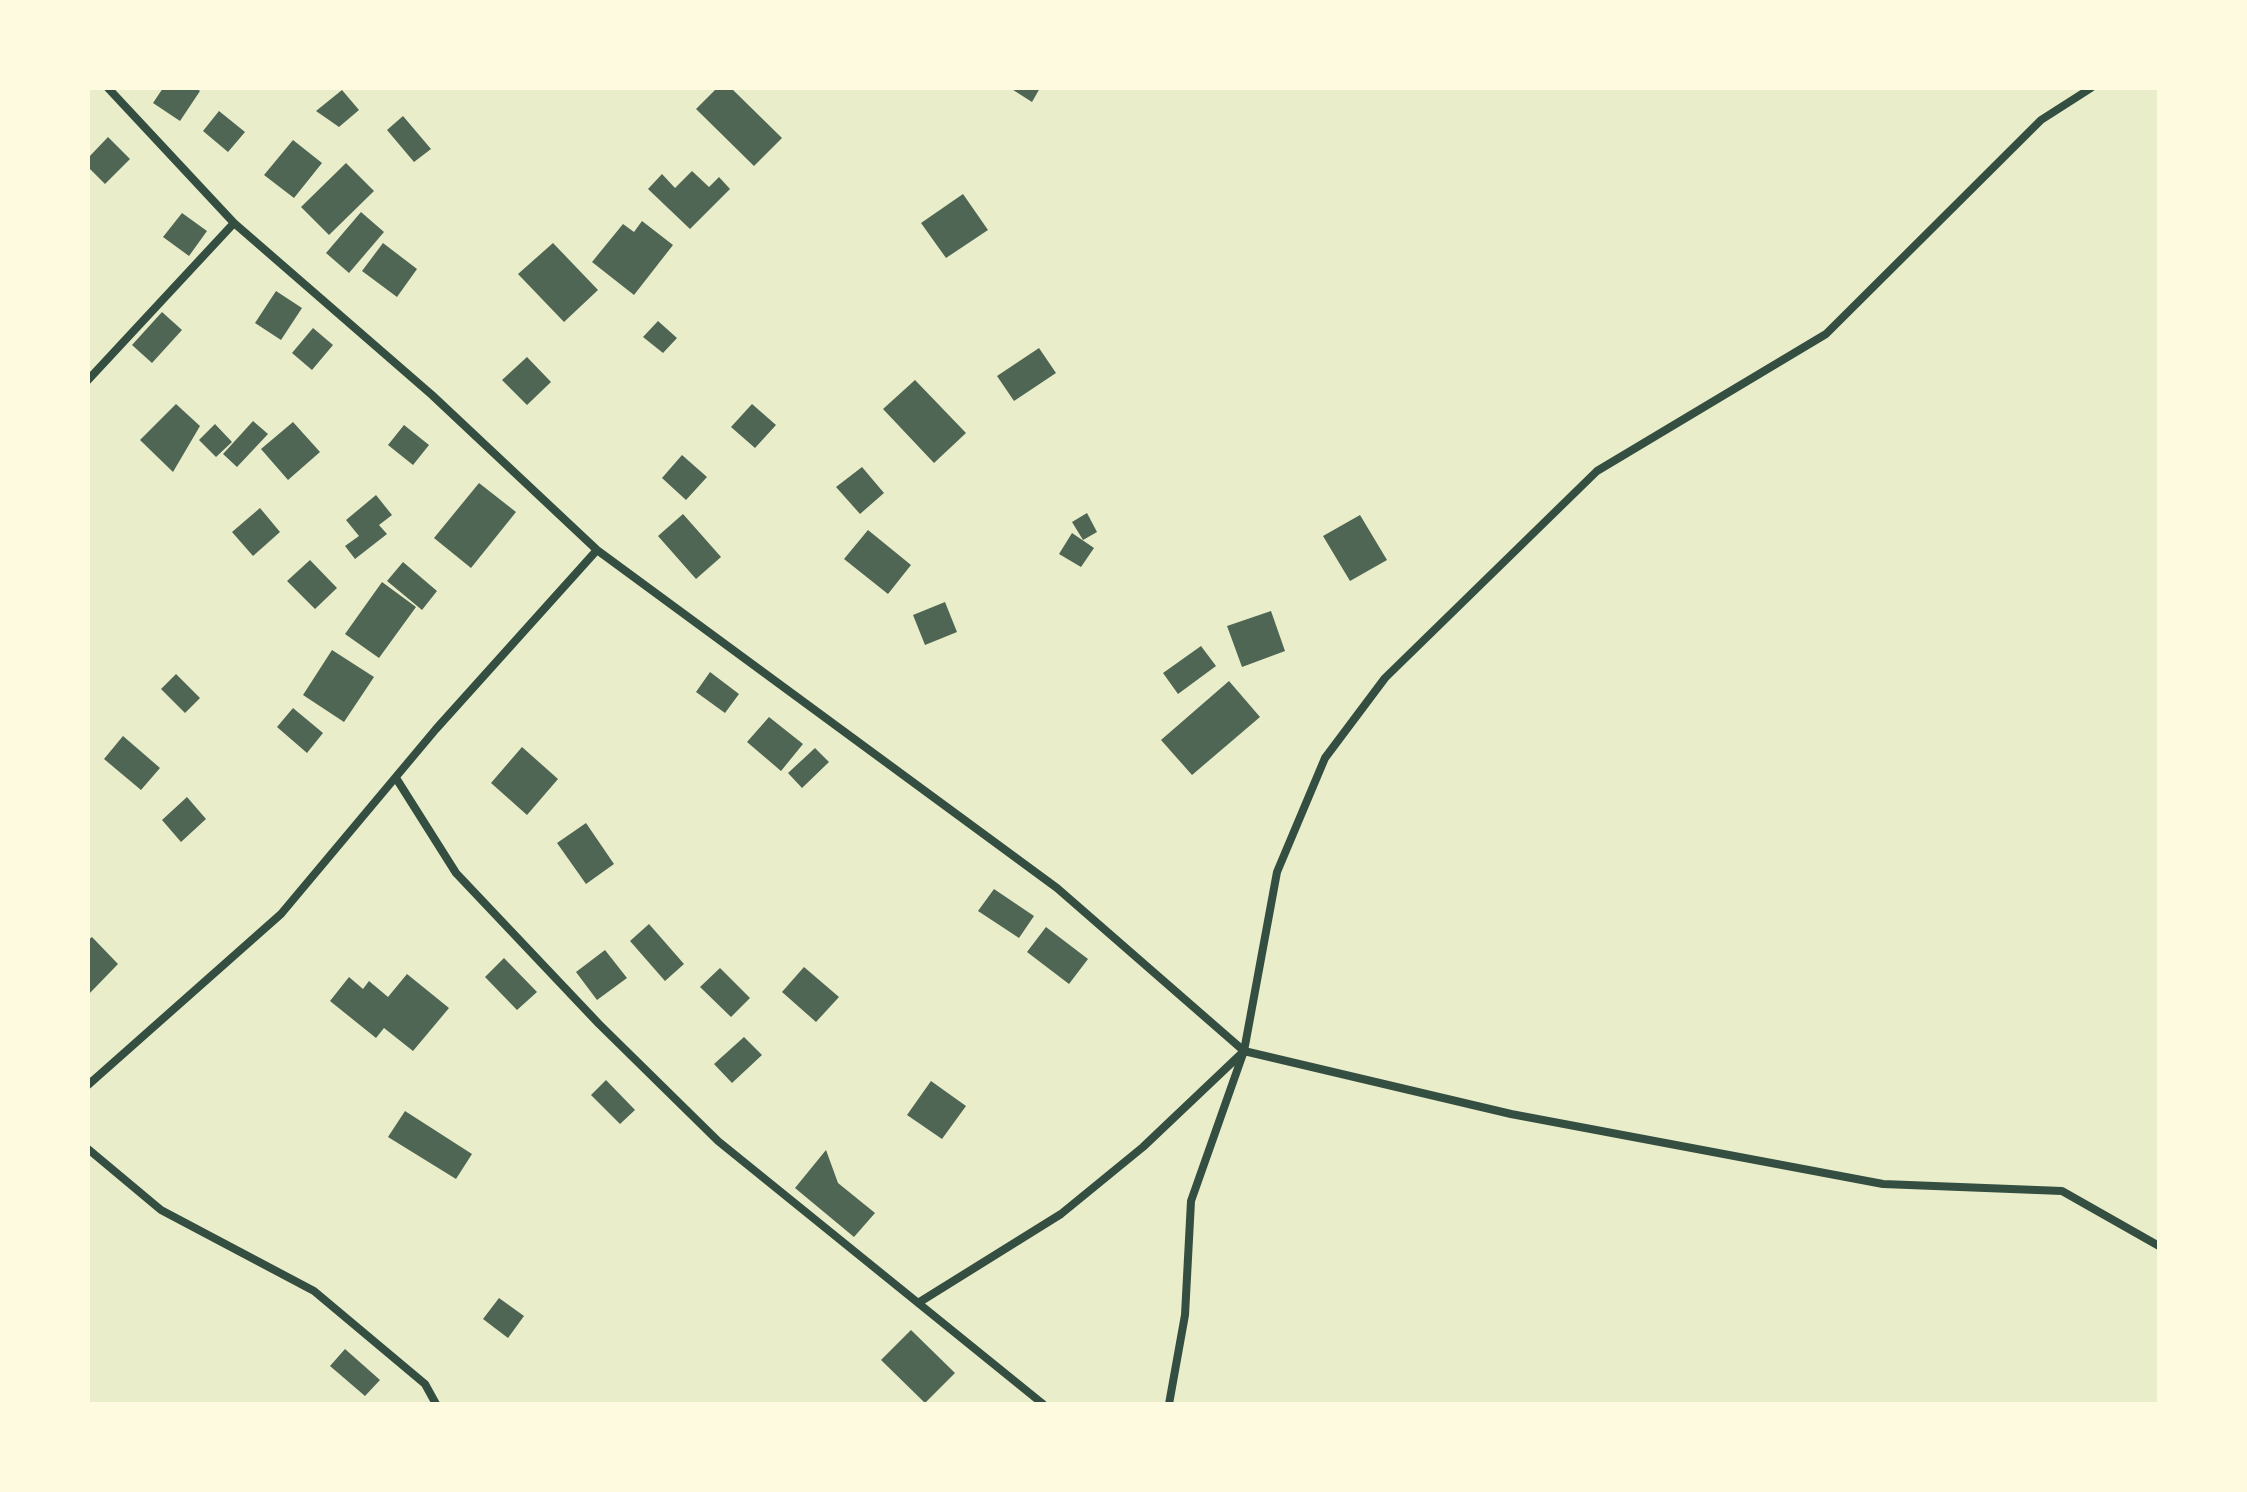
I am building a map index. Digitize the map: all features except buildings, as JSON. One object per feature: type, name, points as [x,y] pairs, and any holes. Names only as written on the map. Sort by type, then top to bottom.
[{"type":"street","points":[[108,88],[234,223],[432,395],[597,550],[1057,888],[1244,1051],[1511,1114],[1883,1184],[2062,1191],[2159,1246]]},
{"type":"street","points":[[1169,1404],[1185,1315],[1191,1201],[1244,1051],[1277,872],[1325,758],[1385,678],[1597,471],[1826,334],[2041,120],[2091,88]]},
{"type":"street","points":[[88,380],[234,223]]},
{"type":"street","points":[[88,1085],[281,914],[597,550]]},
{"type":"street","points":[[396,778],[456,873],[599,1024],[718,1141],[1043,1404]]},
{"type":"street","points":[[918,1303],[1061,1214],[1143,1147],[1244,1051]]},
{"type":"street","points":[[88,1149],[161,1210],[314,1291],[425,1384],[436,1404]]}]
